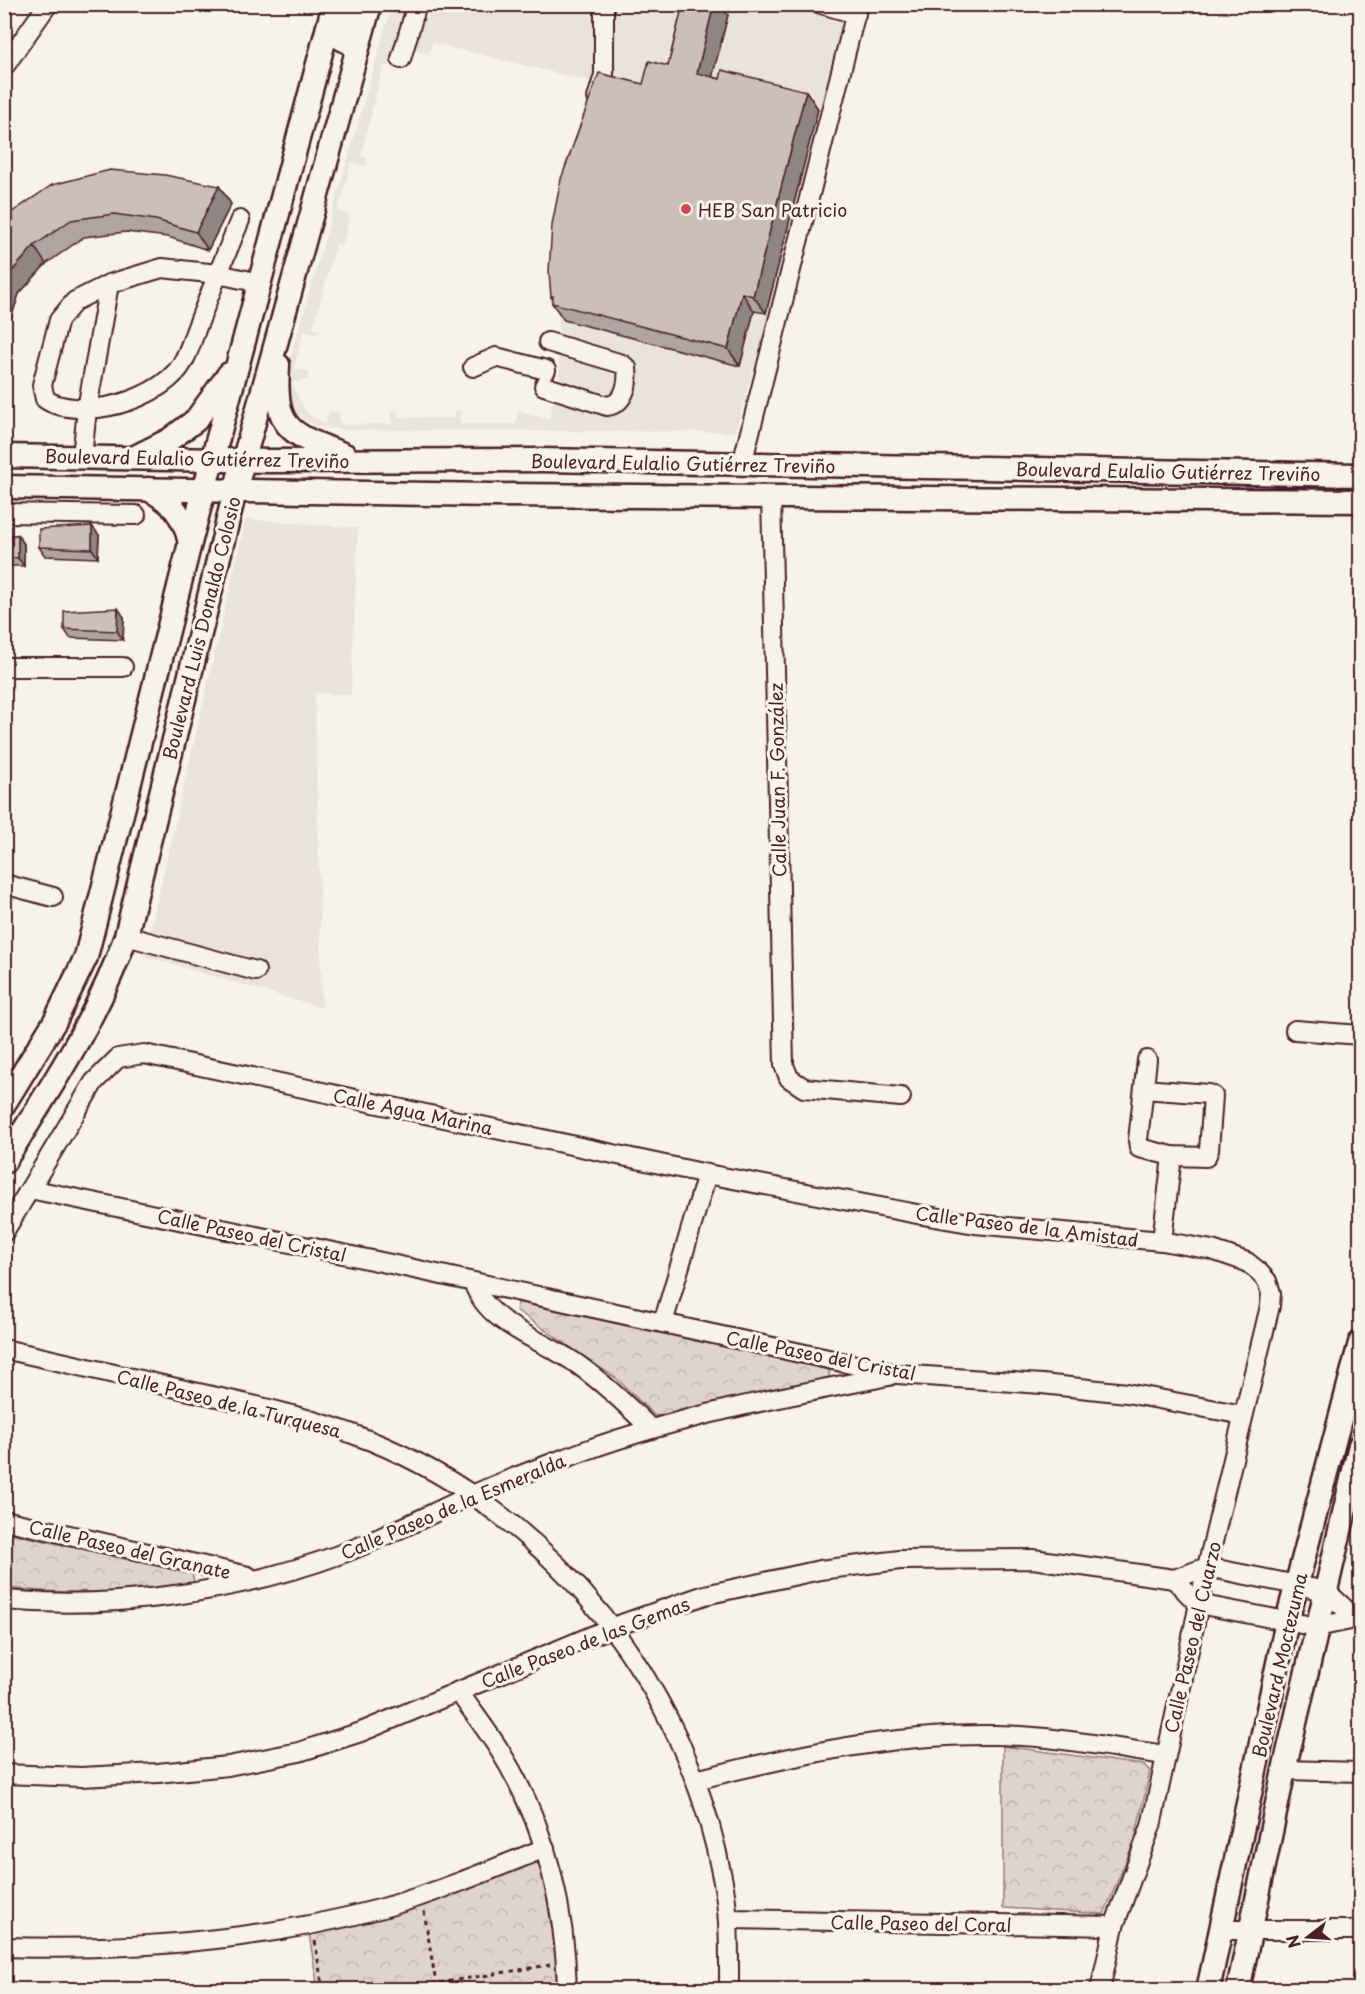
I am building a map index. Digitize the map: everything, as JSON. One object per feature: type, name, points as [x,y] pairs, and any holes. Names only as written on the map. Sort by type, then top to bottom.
[{"type":"main road","name":"Boulevard Luis Donaldo Colosio","points":[[4,1104],[64,1004],[86,957],[190,543],[334,4]]},
{"type":"main road","points":[[350,4],[342,39],[358,47]]},
{"type":"main road","name":"Boulevard Luis Donaldo Colosio","points":[[4,1162],[114,973],[126,936],[243,460],[370,4]]},
{"type":"main road","points":[[280,322],[277,389],[285,422],[304,439],[358,460]]},
{"type":"main road","points":[[134,458],[169,440],[196,420],[238,364]]},
{"type":"main road","name":"Boulevard Eulalio Gutiérrez Treviño","points":[[4,456],[212,460],[548,460],[1354,476]]},
{"type":"main road","points":[[548,460],[561,482],[573,495]]},
{"type":"main road","name":"Boulevard Eulalio Gutiérrez Treviño","points":[[4,488],[1360,501]]},
{"type":"main road","points":[[147,488],[161,496],[181,514],[190,543]]},
{"type":"main road","points":[[1336,501],[1360,508]]},
{"type":"main road","name":"Boulevard Moctezuma","points":[[1208,1989],[1287,1621],[1360,1343]]},
{"type":"main road","name":"Boulevard Moctezuma","points":[[1238,1989],[1284,1770],[1359,1459]]},
{"type":"street","points":[[4,67],[48,4]]},
{"type":"street","points":[[401,59],[417,4]]},
{"type":"street","points":[[589,116],[604,75],[604,4]]},
{"type":"street","points":[[742,464],[857,9],[820,4]]},
{"type":"street","points":[[240,220],[218,274],[178,370],[170,378],[141,395],[107,407],[87,409],[50,403],[42,394],[42,385],[58,320],[75,301],[109,284],[162,268],[218,274],[260,283]]},
{"type":"street","points":[[82,457],[87,409],[109,284]]},
{"type":"street","points":[[473,367],[496,357],[608,406],[621,401],[628,377],[627,369],[621,364],[548,342]]},
{"type":"street","name":"Calle Juan F. González","points":[[771,495],[783,1065],[789,1078],[804,1088],[901,1097]]},
{"type":"street","points":[[4,513],[136,515]]},
{"type":"street","points":[[4,667],[123,667]]},
{"type":"street","points":[[4,884],[53,897]]},
{"type":"street","points":[[126,936],[256,971]]},
{"type":"street","points":[[1295,1030],[1360,1035]]},
{"type":"street","name":"Calle Agua Marina","points":[[30,1189],[94,1082],[118,1058],[144,1054],[707,1174]]},
{"type":"street","points":[[1144,1089],[1213,1096],[1208,1154],[1203,1158],[1172,1156],[1142,1150],[1138,1145],[1147,1060]]},
{"type":"street","points":[[1162,1241],[1172,1156]]},
{"type":"street","points":[[663,1323],[707,1174]]},
{"type":"street","name":"Calle Paseo de la Amistad","points":[[707,1174],[975,1224],[1162,1241],[1231,1256],[1247,1262],[1267,1281]]},
{"type":"street","points":[[4,1232],[30,1189]]},
{"type":"street","name":"Calle Paseo del Cristal","points":[[30,1189],[897,1374],[1042,1384],[1127,1393],[1244,1415]]},
{"type":"street","name":"Calle Paseo del Cuarzo","points":[[1100,1989],[1114,1926],[1151,1826],[1198,1605],[1270,1306],[1267,1281]]},
{"type":"street","points":[[473,1282],[477,1294],[487,1308],[508,1324],[574,1362],[609,1388],[650,1428]]},
{"type":"street","name":"Calle Paseo de la Turquesa","points":[[4,1349],[314,1421],[372,1442],[473,1494],[524,1534],[614,1627],[648,1680],[696,1780],[723,1877],[728,1919],[729,1989]]},
{"type":"street","name":"Calle Paseo de la Esmeralda","points":[[4,1600],[45,1604],[124,1600],[192,1591],[256,1578],[341,1554],[407,1527],[473,1494],[650,1428],[715,1410],[897,1374]]},
{"type":"street","name":"Calle Paseo del Granate","points":[[4,1520],[256,1578]]},
{"type":"street","name":"Calle Paseo de las Gemas","points":[[4,1774],[81,1777],[228,1766],[300,1752],[361,1732],[614,1627],[705,1595],[820,1570],[900,1560],[1033,1559],[1174,1579],[1207,1567]]},
{"type":"street","points":[[1207,1567],[1326,1591],[1358,1618]]},
{"type":"street","points":[[1174,1579],[1198,1605],[1317,1627],[1358,1618]]},
{"type":"street","points":[[458,1691],[505,1761],[520,1789],[545,1848],[563,1924],[567,1989]]},
{"type":"street","points":[[696,1780],[799,1754],[861,1744],[937,1736],[1047,1737],[1165,1755]]},
{"type":"street","points":[[1284,1770],[1360,1772]]},
{"type":"street","points":[[4,1947],[119,1947],[265,1933],[382,1908],[440,1890],[545,1848]]},
{"type":"street","name":"Calle Paseo del Coral","points":[[728,1919],[1114,1926]]},
{"type":"street","points":[[1221,1930],[1360,1930]]},
{"type":"path","points":[[413,1912],[431,1907]]},
{"type":"path","points":[[424,1909],[437,1989]]},
{"type":"path","points":[[314,1937],[323,1989]]},
{"type":"path","points":[[395,1989],[555,1964],[555,1972]]},
{"type":"shaded area","points":[[392,5],[859,5],[735,432],[344,430],[315,426],[296,414],[289,393],[287,377],[289,363]],"holes":[[[400,32],[417,36],[416,50],[429,55],[432,43],[610,86],[558,305],[559,374],[549,418],[530,415],[518,409],[516,424],[461,424],[460,410],[455,411],[454,418],[398,417],[397,410],[392,410],[392,424],[341,425],[339,412],[329,411],[326,424],[308,414],[294,390],[292,382],[307,380],[309,372],[294,368],[304,330],[318,334],[319,331],[313,328],[336,244],[342,245],[350,215],[338,211],[351,162],[366,166],[368,159],[361,156],[383,66],[389,67]]]},
{"type":"shaded area","points":[[246,519],[358,528],[351,695],[315,693],[322,1008],[144,956]]},
{"type":"green space","points":[[518,1302],[830,1370],[828,1381],[757,1393],[655,1416],[617,1379],[516,1310]]},
{"type":"green space","points":[[5,1532],[192,1574],[195,1585],[100,1592],[5,1588]]},
{"type":"green space","points":[[1003,1746],[1144,1765],[1150,1771],[1135,1839],[1104,1914],[1003,1908]]},
{"type":"green space","points":[[532,1862],[540,1864],[556,1924],[559,1989],[318,1989],[309,1934],[428,1903]]},
{"type":"building","points":[[683,4],[714,4],[697,73],[720,79],[722,70],[806,91],[753,296],[742,293],[728,349],[552,303],[553,296],[551,297],[549,272],[552,225],[561,179],[599,73],[643,84],[649,61],[668,66]]},
{"type":"building","points":[[110,170],[165,175],[219,186],[196,232],[156,220],[114,214],[71,220],[34,246],[7,277],[4,284],[5,217],[52,185]]},
{"type":"building","points":[[92,526],[92,549],[39,547],[39,529]]},
{"type":"building","points":[[4,535],[18,535],[18,558],[4,557]]},
{"type":"building","points":[[118,608],[117,631],[64,629],[64,611]]},
{"type":"place","name":"HEB San Patricio","points":[[686,209]]}]
